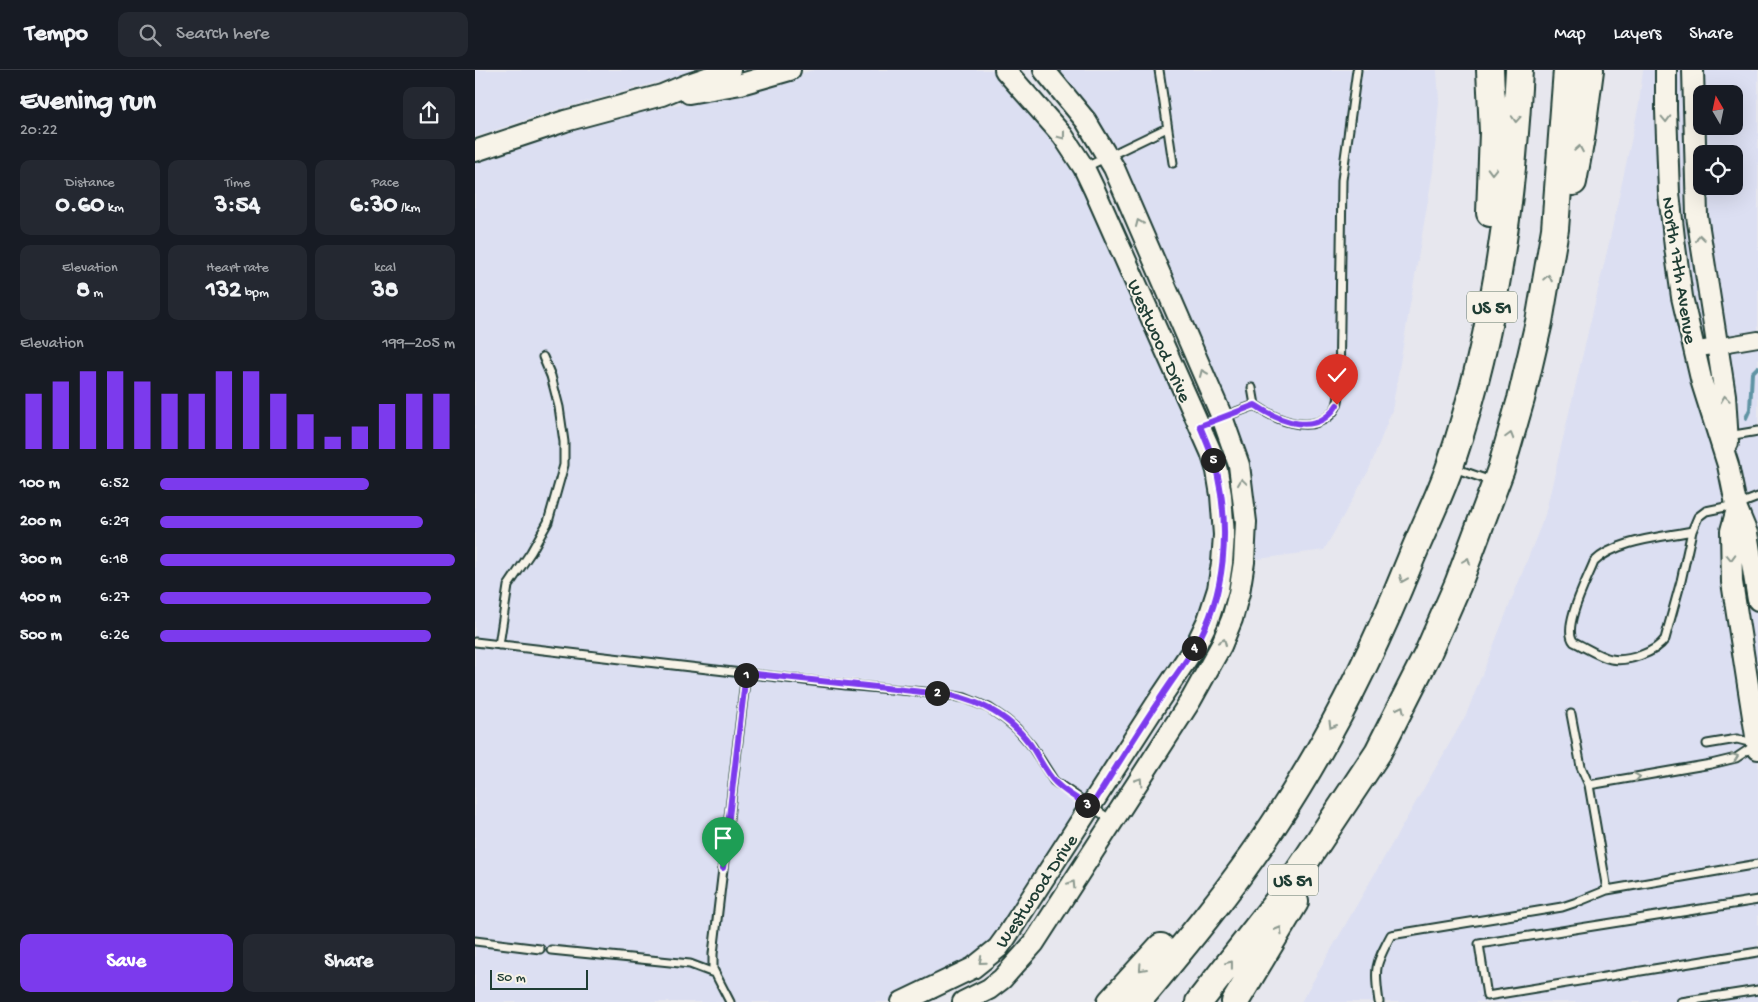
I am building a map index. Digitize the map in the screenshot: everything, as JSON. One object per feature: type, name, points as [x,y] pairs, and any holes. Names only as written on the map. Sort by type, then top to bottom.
[{"type":"highway","points":[[1422,534],[1468,347],[1487,244],[1492,190],[1493,132],[1490,70]]},
{"type":"highway","name":"US 51","points":[[1137,1002],[1239,876],[1284,809],[1360,674],[1383,626],[1450,467],[1473,390],[1493,298],[1515,147],[1519,70]]},
{"type":"highway","name":"US 51","points":[[1199,1002],[1285,892],[1377,752],[1403,704],[1461,578],[1496,483],[1521,399],[1548,278],[1555,229],[1567,70]]},
{"type":"highway","points":[[1555,229],[1569,196],[1575,173],[1590,70]]},
{"type":"highway","points":[[1235,1002],[1359,797],[1371,773],[1377,752]]},
{"type":"highway","points":[[1111,1002],[1220,882],[1316,754]]},
{"type":"street","points":[[662,95],[687,84],[730,70]]},
{"type":"street","points":[[475,151],[579,117],[662,95],[717,89],[790,70]]},
{"type":"street","name":"Westwood Drive","points":[[902,1002],[965,973],[997,948],[1015,924],[1196,645],[1208,620],[1218,588],[1224,551],[1223,512],[1217,471],[1200,426],[1084,168],[1057,129],[1005,70]]},
{"type":"street","name":"Westwood Drive","points":[[963,1002],[989,989],[1012,970],[1023,957],[1113,822],[1212,665],[1236,606],[1244,562],[1245,515],[1239,465],[1222,418],[1134,211],[1108,157],[1080,112],[1045,70]]},
{"type":"street","name":"North 17th Avenue","points":[[1666,70],[1665,110],[1671,207],[1678,272],[1693,350],[1706,398],[1729,465]]},
{"type":"street","name":"North 17th Avenue","points":[[1693,70],[1697,216],[1726,408],[1729,465],[1736,507],[1747,533],[1758,600]]},
{"type":"street","points":[[1693,350],[1758,339]]},
{"type":"street","name":"North 17th Avenue","points":[[1736,507],[1731,531],[1732,582],[1758,746]]},
{"type":"lane","points":[[1159,70],[1173,163]]},
{"type":"lane","points":[[1200,426],[1255,405],[1282,419],[1298,424],[1308,424],[1328,416],[1339,402],[1341,189],[1357,70]]},
{"type":"lane","points":[[1084,168],[1167,128]]},
{"type":"lane","points":[[499,645],[508,586],[538,542],[548,522],[563,471],[565,452],[559,407],[551,376],[543,357]]},
{"type":"lane","points":[[1252,388],[1255,405]]},
{"type":"lane","points":[[1728,436],[1758,431]]},
{"type":"lane","points":[[1450,467],[1496,483]]},
{"type":"lane","points":[[1692,531],[1631,544],[1601,555],[1595,562],[1573,615],[1570,630],[1571,638],[1574,642],[1611,659],[1633,657],[1651,652],[1660,646],[1665,639],[1692,531],[1698,518],[1703,512],[1736,507],[1758,497]]},
{"type":"lane","points":[[475,642],[950,695],[977,702],[997,713],[1017,729],[1031,745],[1054,781],[1113,822]]},
{"type":"lane","points":[[730,1002],[714,974],[713,954],[746,673]]},
{"type":"lane","points":[[1571,714],[1581,767],[1589,785],[1607,890]]},
{"type":"lane","points":[[1707,744],[1737,738],[1758,746]]},
{"type":"lane","points":[[1589,785],[1711,764],[1742,756],[1758,746]]},
{"type":"lane","points":[[1379,1002],[1376,970],[1378,959],[1391,935],[1562,907],[1607,890],[1758,864]]},
{"type":"lane","points":[[1758,900],[1479,944],[1487,996],[1758,952]]},
{"type":"lane","points":[[475,941],[540,949]]},
{"type":"lane","points":[[551,950],[690,964],[714,974]]},
{"type":"lane","points":[[1681,1002],[1758,990]]},
{"type":"shaded area","points":[[475,70],[702,70],[548,112],[475,137]]},
{"type":"shaded area","points":[[814,70],[994,70],[1058,145],[1075,170],[1195,432],[1213,490],[1215,566],[1196,628],[1158,689],[1139,709],[1123,734],[1067,832],[1030,890],[983,952],[886,1002],[475,1002],[475,159],[552,133],[720,95]]},
{"type":"shaded area","points":[[1056,70],[1437,70],[1439,101],[1433,171],[1392,410],[1369,470],[1324,550],[1251,560],[1238,445]]},
{"type":"shaded area","points":[[1643,70],[1758,70],[1758,1002],[1301,1002],[1466,715],[1545,515],[1609,243],[1639,104]]},
{"type":"waterway","points":[[1746,418],[1750,409],[1752,373],[1758,367]]},
{"type":"route","points":[[723,868],[746,673],[950,695],[977,702],[997,713],[1017,729],[1031,745],[1054,781],[1091,807],[1196,645],[1208,620],[1218,588],[1224,551],[1223,512],[1217,471],[1200,426],[1255,405],[1272,415],[1293,422],[1313,424],[1328,416],[1337,405]]}]
